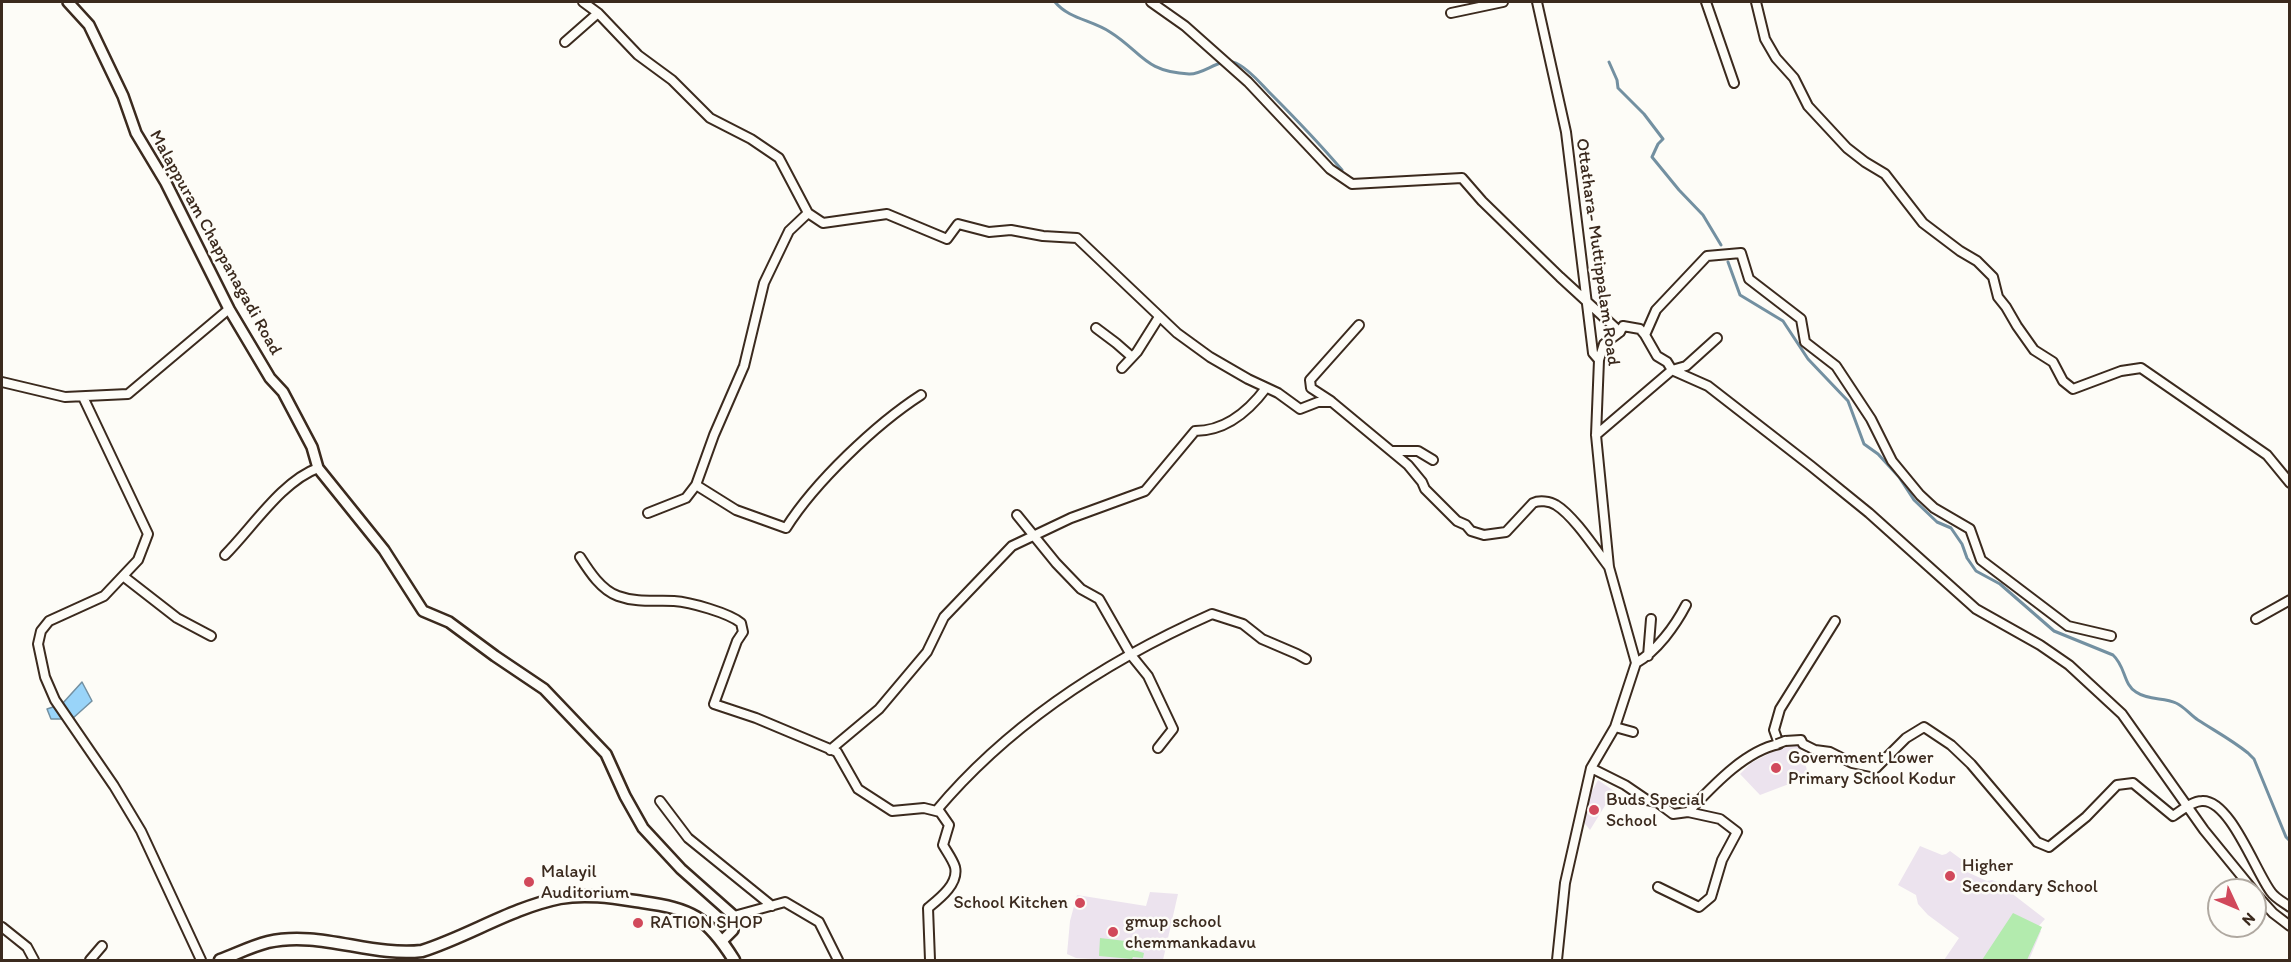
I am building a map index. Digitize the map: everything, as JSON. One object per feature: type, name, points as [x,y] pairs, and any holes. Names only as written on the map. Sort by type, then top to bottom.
[{"type":"main road","points":[[220,960],[269,942],[292,940],[309,940],[405,953],[422,951],[526,908],[561,898],[603,897],[672,906],[692,913],[706,923],[722,941],[734,960]]},
{"type":"street","name":"Malappuram Chappanagadi Road","points":[[68,2],[89,25],[123,96],[136,133],[166,183],[229,309],[270,378],[283,392],[312,447],[318,468],[384,550],[423,610],[449,622],[544,689],[606,754],[625,796],[649,834],[681,868],[734,916]]},
{"type":"street","points":[[583,2],[598,13],[638,55],[672,80],[710,118],[750,139],[778,158],[808,213],[823,223],[886,214],[947,239],[958,224],[989,232],[1011,230],[1043,236],[1077,238],[1159,317],[1210,357],[1278,393],[1300,409],[1318,402],[1332,402]]},
{"type":"street","points":[[1152,2],[1185,26],[1248,81],[1330,169],[1352,184],[1462,178],[1482,201],[1620,332]]},
{"type":"street","points":[[1451,13],[1503,2]]},
{"type":"street","name":"Ottathara- Muttippalam Road","points":[[1538,2],[1566,132],[1593,353],[1599,360],[1596,435],[1609,567],[1636,663]]},
{"type":"street","points":[[1706,2],[1734,83]]},
{"type":"street","points":[[1756,2],[1765,39],[1776,58],[1794,78],[1808,106],[1846,147],[1885,174],[1923,223],[1977,261],[1993,277],[1998,297],[2016,326],[2034,350],[2053,362],[2063,381],[2073,389],[2121,370],[2141,368],[2267,455],[2289,483]]},
{"type":"street","points":[[565,42],[598,13]]},
{"type":"street","points":[[648,513],[686,498],[696,485],[714,435],[744,366],[764,283],[789,231],[808,213]]},
{"type":"street","points":[[1645,336],[1656,310],[1707,256],[1741,253],[1749,279],[1801,320],[1805,342],[1836,366],[1870,419],[1892,461],[1920,495],[1934,508],[1970,529],[1981,560],[2068,626],[2111,636]]},
{"type":"street","points":[[2,382],[65,397],[128,394],[229,309]]},
{"type":"street","points":[[1122,368],[1159,317]]},
{"type":"street","points":[[1359,325],[1310,380],[1311,388],[1332,402],[1408,465],[1425,489],[1457,521],[1466,525],[1471,531],[1484,535],[1506,532],[1533,503],[1538,501],[1555,504],[1576,524],[1609,567]]},
{"type":"street","points":[[1599,360],[1604,344],[1620,332],[1623,326],[1640,329],[1657,356],[1667,362],[1672,370],[1708,386],[1811,466],[1869,513],[1976,609],[2040,645],[2069,665],[2122,714],[2188,807],[2243,878]]},
{"type":"street","points":[[1096,328],[1132,357]]},
{"type":"street","points":[[1596,435],[1672,370],[1686,366],[1717,338]]},
{"type":"street","points":[[830,750],[886,701],[927,652],[944,616],[1012,546],[1071,518],[1145,491],[1195,431],[1210,431],[1230,423],[1266,388]]},
{"type":"street","points":[[696,485],[736,510],[786,528],[801,504],[837,466],[903,407],[921,395]]},
{"type":"street","points":[[83,397],[148,534],[138,560],[104,596],[49,621],[41,631],[38,645],[45,677],[55,700],[114,786],[141,831],[201,960]]},
{"type":"street","points":[[1392,452],[1418,451],[1433,460]]},
{"type":"street","points":[[225,555],[278,497],[305,473],[318,468]]},
{"type":"street","points":[[1017,515],[1056,563],[1081,589],[1099,599],[1131,655],[1148,676],[1173,729],[1158,748]]},
{"type":"street","points":[[580,557],[595,579],[617,596],[646,602],[677,601],[727,614],[741,622],[743,632],[737,641],[714,704],[756,718],[837,753],[858,789],[892,811],[924,808],[940,812],[949,825],[944,845],[955,867],[955,873],[947,891],[928,908],[930,960]]},
{"type":"street","points":[[123,576],[177,618],[211,636]]},
{"type":"street","points":[[2256,619],[2289,600]]},
{"type":"street","points":[[1557,960],[1565,883],[1591,768],[1615,727],[1636,663],[1648,656],[1680,616],[1686,604]]},
{"type":"street","points":[[936,811],[962,780],[1024,725],[1109,666],[1212,614],[1243,624],[1262,639],[1306,659]]},
{"type":"street","points":[[1648,656],[1651,619]]},
{"type":"street","points":[[1780,744],[1774,730],[1780,709],[1835,621]]},
{"type":"street","points":[[1688,812],[1719,779],[1766,747],[1801,740],[1803,744],[1815,750],[1830,752],[1852,763],[1876,768],[1906,738],[1924,726],[1951,745],[2037,842],[2049,846],[2086,817],[2117,785],[2133,783],[2173,816],[2204,800],[2223,812],[2238,833],[2271,893],[2289,907]]},
{"type":"street","points":[[1615,727],[1633,732]]},
{"type":"street","points":[[1591,768],[1624,785],[1647,801],[1657,802],[1673,814],[1688,812],[1720,819],[1737,832],[1722,860],[1710,897],[1700,907],[1658,887]]},
{"type":"street","points":[[660,801],[688,838],[772,906]]},
{"type":"street","points":[[722,941],[733,930],[734,916],[785,902],[819,922],[838,960]]},
{"type":"street","points":[[2267,907],[2289,926]]},
{"type":"street","points":[[2,927],[27,947],[34,960]]},
{"type":"street","points":[[90,960],[102,946]]},
{"type":"shaded area","name":"Government Lower Primary School Kodur","points":[[1798,742],[1808,773],[1802,779],[1760,795],[1740,774],[1751,763],[1780,748]]},
{"type":"shaded area","name":"Buds Special School","points":[[1598,780],[1614,791],[1590,830],[1582,820],[1588,799]]},
{"type":"shaded area","points":[[1920,846],[1942,855],[1950,851],[1965,862],[1964,868],[1967,872],[1987,881],[1997,882],[2045,919],[2037,928],[2041,931],[2029,960],[1944,960],[1959,938],[1928,915],[1918,904],[1916,895],[1898,885]]},
{"type":"shaded area","points":[[1150,892],[1178,894],[1163,960],[1076,958],[1067,954],[1070,921],[1077,895],[1146,906]]},
{"type":"green space","points":[[2013,913],[2042,927],[2027,960],[1982,960]]},
{"type":"green space","points":[[1100,938],[1134,942],[1134,950],[1144,953],[1143,958],[1099,956]]},
{"type":"water","points":[[82,682],[92,701],[72,719],[51,719],[47,709],[62,704]]},
{"type":"waterway","points":[[1055,2],[1074,16],[1110,32],[1145,60],[1162,69],[1195,74],[1224,62],[1236,63],[1254,76],[1342,170]]},
{"type":"waterway","points":[[1609,62],[1618,88],[1644,114],[1663,139],[1652,157],[1703,215],[1721,245]]},
{"type":"waterway","points":[[1728,262],[1740,295],[1783,321],[1808,359],[1848,401],[1864,444],[1878,454],[1899,477],[1914,500],[1937,522],[1951,528],[1976,571],[2000,584],[2054,631],[2113,655],[2129,685],[2136,692],[2146,697],[2171,701],[2179,705],[2248,753],[2254,759],[2286,837],[2290,841]]},
{"type":"place","name":"Government Lower Primary School Kodur","points":[[1776,768]]},
{"type":"place","name":"Buds Special School","points":[[1594,810]]},
{"type":"place","name":"Higher Secondary School","points":[[1950,876]]},
{"type":"place","name":"Malayil Auditorium","points":[[529,882]]},
{"type":"place","name":"School Kitchen","points":[[1080,903]]},
{"type":"place","name":"RATION SHOP","points":[[638,923]]},
{"type":"place","name":"gmup school chemmankadavu","points":[[1113,932]]}]
